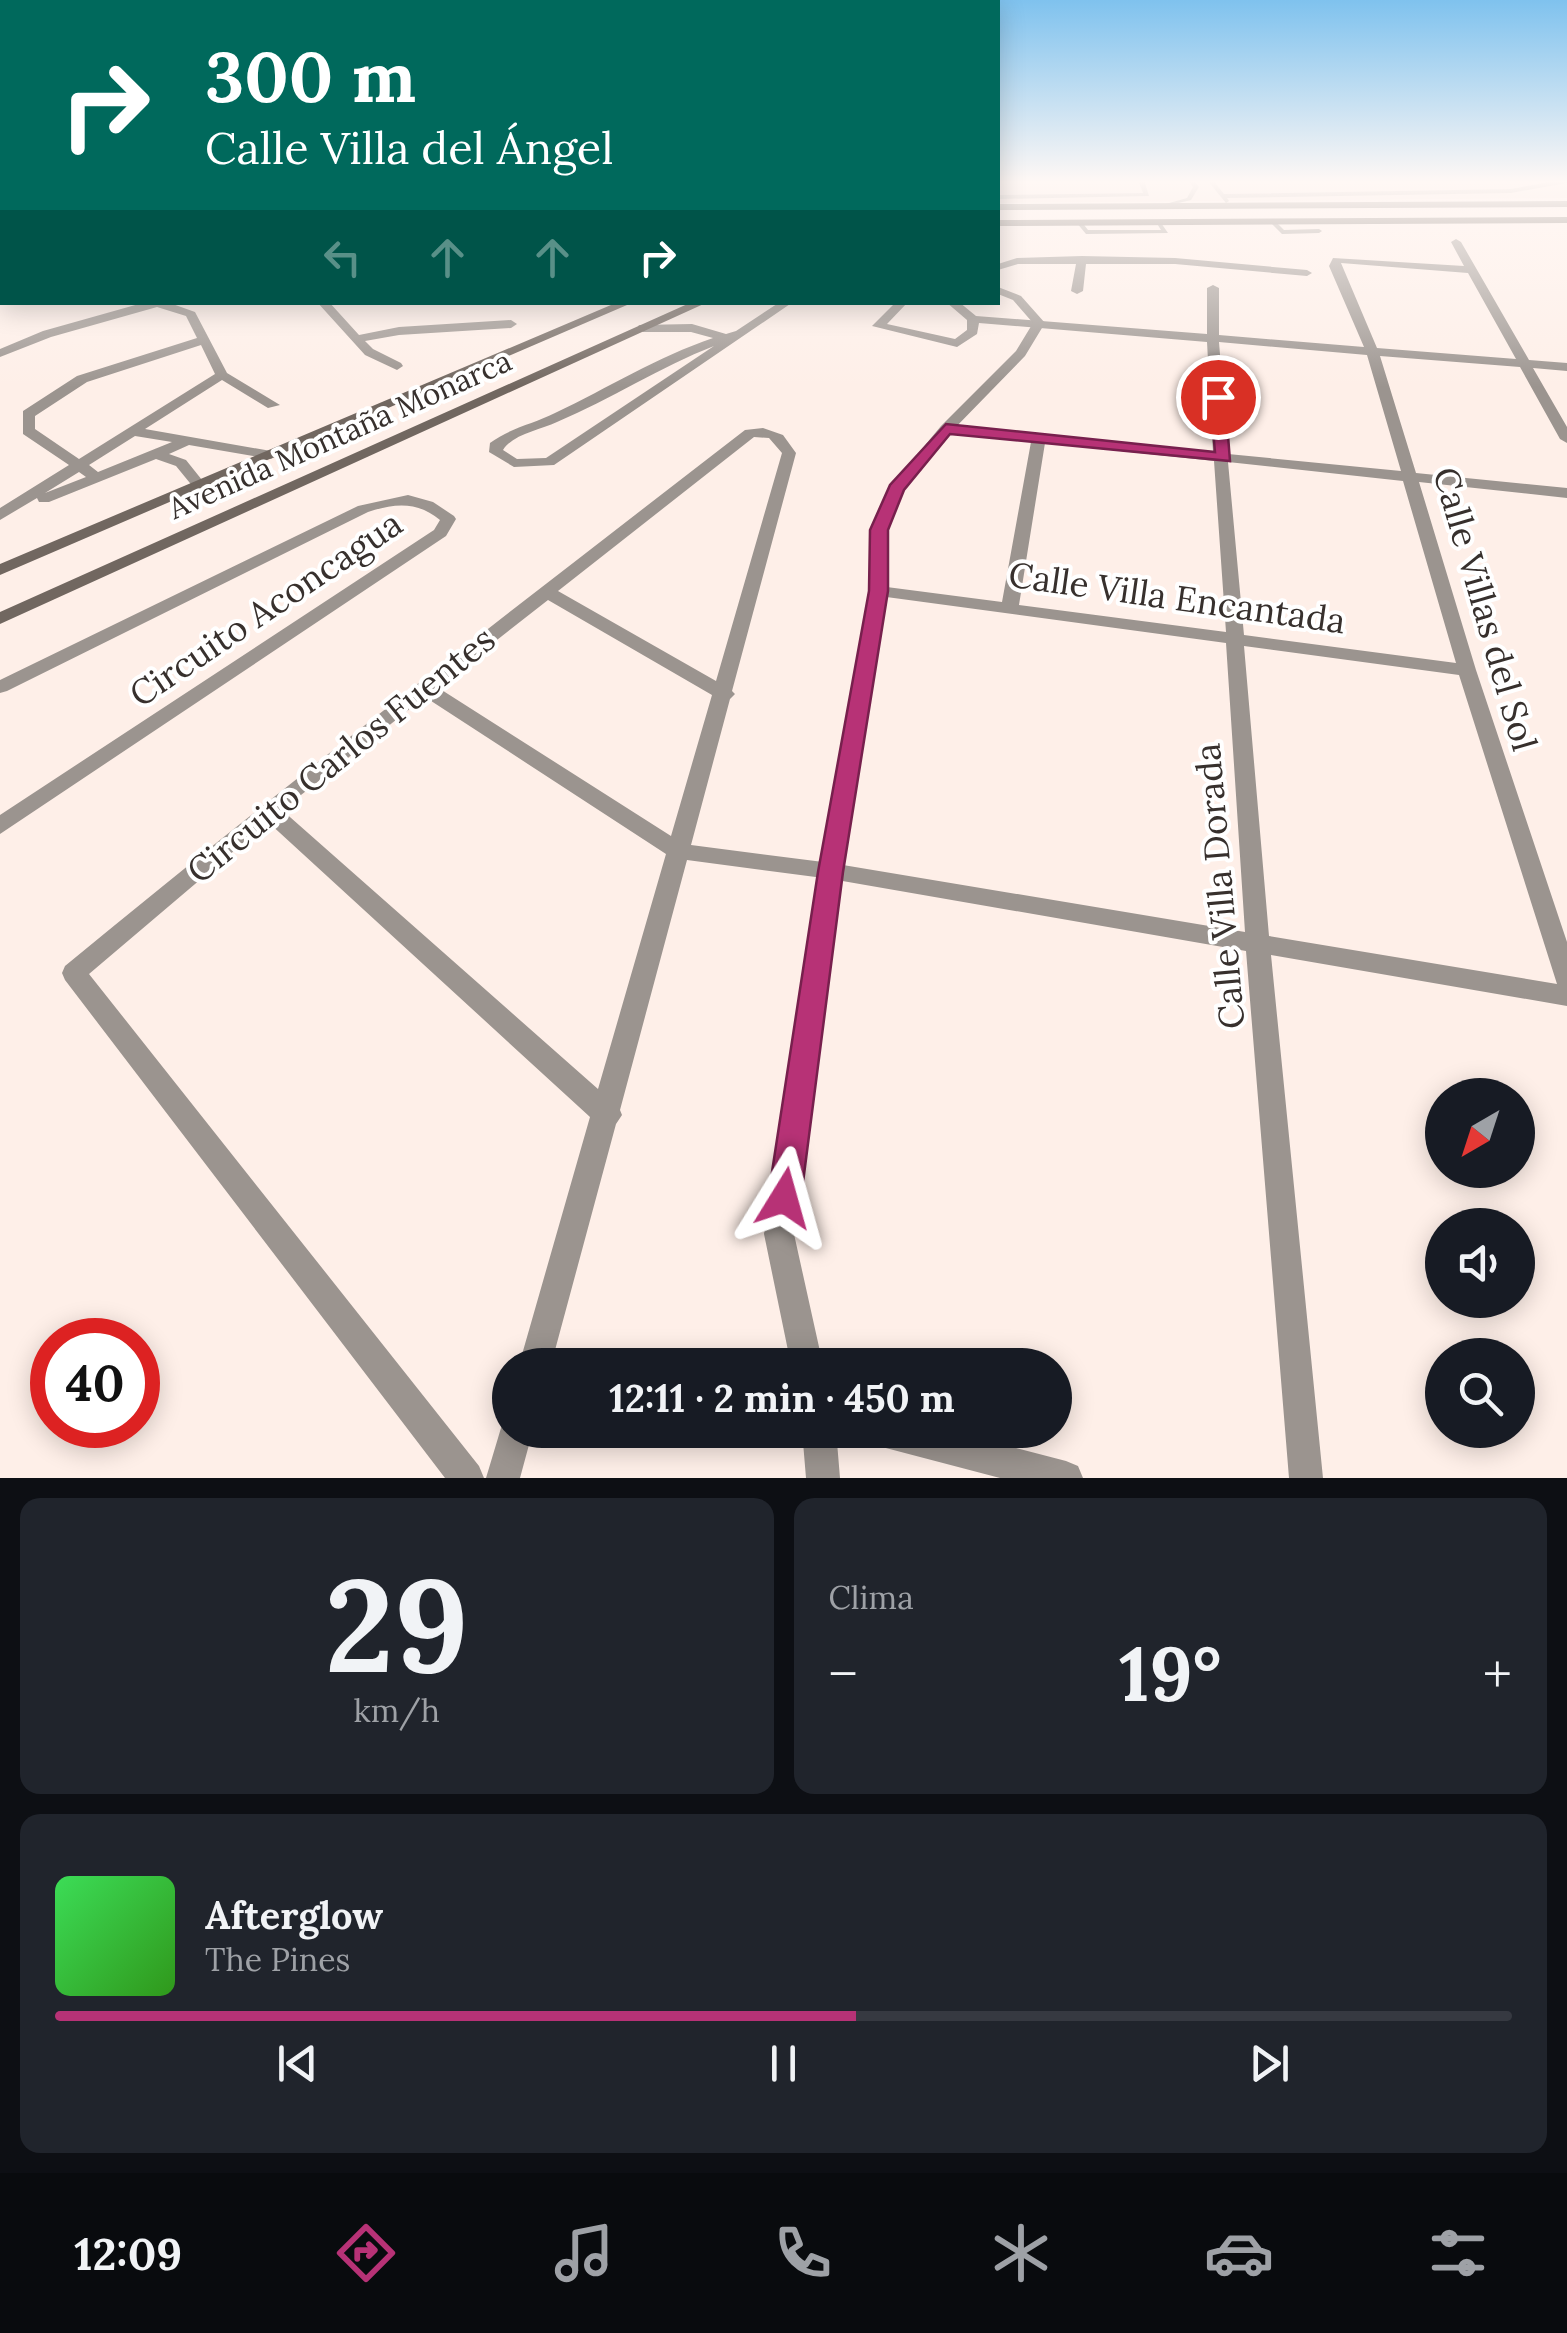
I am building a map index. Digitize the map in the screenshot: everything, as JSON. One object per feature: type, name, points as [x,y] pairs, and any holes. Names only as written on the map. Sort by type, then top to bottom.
[{"type":"main road","name":"Avenida Montaña Monarca","points":[[0,570],[623,305]]},
{"type":"main road","name":"Avenida Montaña Monarca","points":[[0,619],[696,306]]},
{"type":"street","points":[[1460,249],[1563,425],[1567,439]]},
{"type":"street","points":[[1076,290],[1082,260]]},
{"type":"street","name":"Calle Villas del Sol","points":[[1472,270],[1337,260],[1334,266],[1372,350],[1413,478],[1466,670],[1567,980]]},
{"type":"street","points":[[1000,266],[1017,261],[1174,261],[1307,274]]},
{"type":"street","name":"Calle Villa Dorada","points":[[1213,288],[1211,336],[1224,458],[1234,639],[1306,1478]]},
{"type":"street","points":[[1000,291],[1017,298],[1040,323]]},
{"type":"street","points":[[0,353],[47,334],[147,305]]},
{"type":"street","points":[[166,305],[191,314],[222,375],[273,405]]},
{"type":"street","points":[[325,305],[369,352],[398,366]]},
{"type":"street","points":[[730,338],[553,420],[518,431],[495,446],[496,452],[514,463],[549,462],[783,305]]},
{"type":"street","points":[[878,326],[900,305]]},
{"type":"street","points":[[955,305],[973,319],[1567,367]]},
{"type":"street","points":[[692,328],[696,306]]},
{"type":"street","points":[[860,330],[878,326],[960,347],[973,332],[973,319]]},
{"type":"street","points":[[803,1348],[780,1234],[830,872],[879,591],[879,530],[896,489],[946,429],[1021,353],[1040,323]]},
{"type":"street","points":[[356,339],[399,331],[511,324]]},
{"type":"street","points":[[642,328],[692,328],[730,338]]},
{"type":"street","points":[[98,478],[28,431],[28,414],[82,378],[205,340]]},
{"type":"street","points":[[0,515],[138,432],[222,375]]},
{"type":"street","points":[[946,429],[1567,493]]},
{"type":"street","name":"Circuito Carlos Fuentes","points":[[467,1478],[74,973],[268,810],[750,432],[768,431],[784,440],[789,453],[608,1116],[540,1348]]},
{"type":"street","points":[[138,432],[271,454]]},
{"type":"street","points":[[1010,607],[1039,439]]},
{"type":"street","points":[[0,515],[187,441]]},
{"type":"street","points":[[182,462],[216,446]]},
{"type":"street","points":[[159,455],[182,462],[200,485]]},
{"type":"street","name":"Circuito Aconcagua","points":[[0,687],[374,504],[402,498],[424,500],[448,519],[440,533],[0,826]]},
{"type":"street","name":"Calle Villa Encantada","points":[[879,591],[1466,670]]},
{"type":"street","points":[[547,592],[725,694]]},
{"type":"street","points":[[423,688],[678,851],[830,872],[1567,996]]},
{"type":"street","points":[[268,810],[608,1116]]},
{"type":"street","points":[[502,1478],[511,1448]]},
{"type":"street","points":[[820,1448],[823,1478]]},
{"type":"street","points":[[951,1448],[1066,1478]]},
{"type":"route","points":[[784,1198],[830,872],[879,591],[879,530],[896,489],[946,429],[1224,458],[1218,397]]}]
